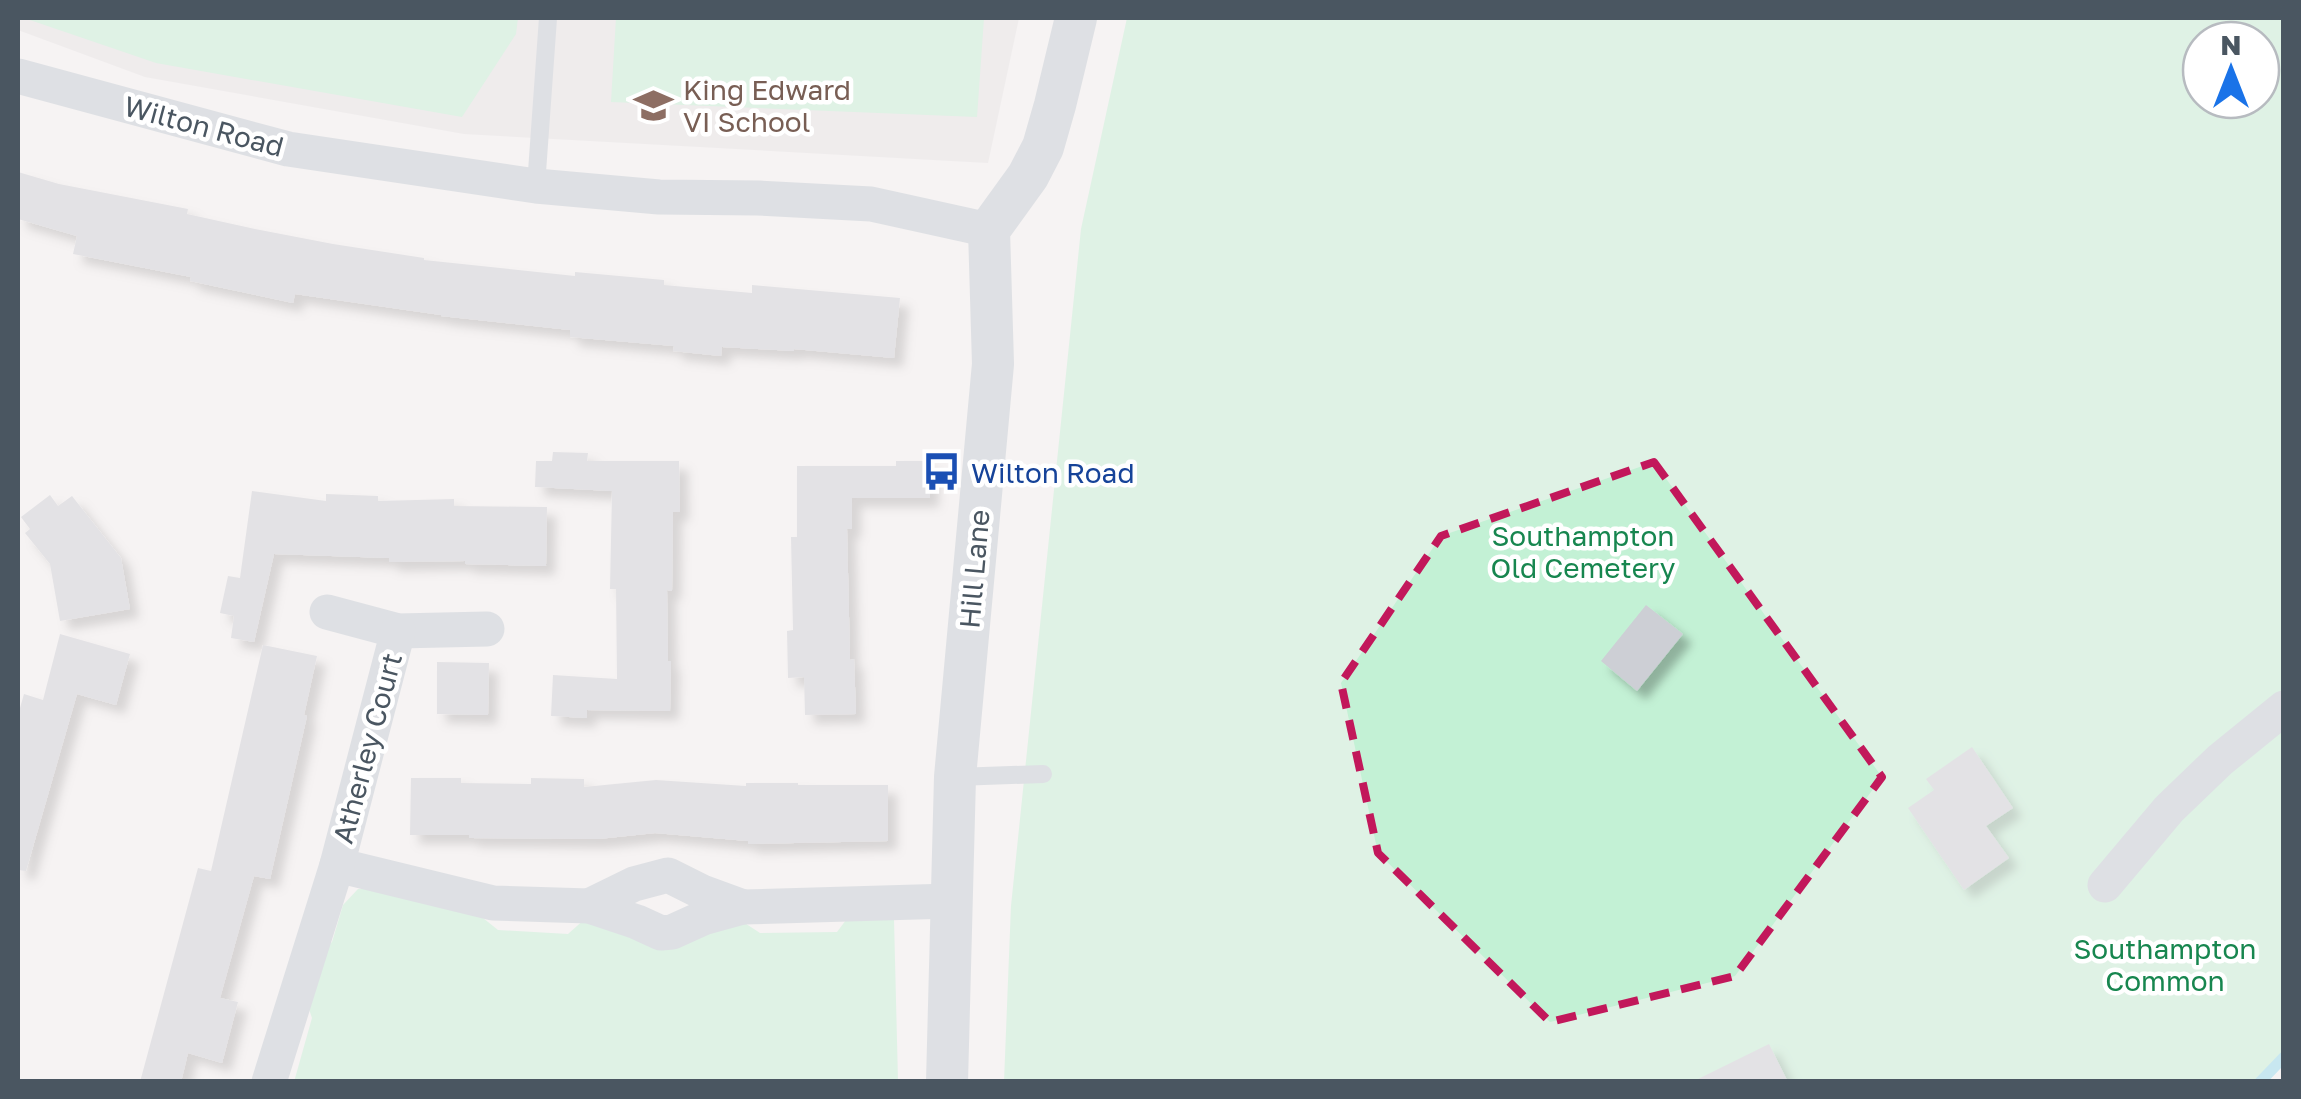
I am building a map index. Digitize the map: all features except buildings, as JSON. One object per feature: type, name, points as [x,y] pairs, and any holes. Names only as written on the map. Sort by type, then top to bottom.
[{"type":"street","points":[[989,230],[1028,176],[1043,147],[1076,18]]},
{"type":"street","name":"Wilton Road","points":[[18,76],[288,149],[536,186],[660,197],[871,204],[989,230]]},
{"type":"street","name":"Hill Lane","points":[[947,1082],[955,778],[993,364],[989,230]]},
{"type":"street","name":"Atherley Court","points":[[328,612],[398,631],[488,629]]},
{"type":"street","name":"Atherley Court","points":[[269,1082],[336,865],[398,631]]},
{"type":"street","points":[[2105,885],[2168,809],[2284,708]]},
{"type":"street","name":"Atherley Court","points":[[336,865],[493,904],[589,906],[661,933],[743,907],[951,901]]},
{"type":"street","name":"Atherley Court","points":[[589,906],[634,884],[668,874],[743,907]]},
{"type":"lane","points":[[536,186],[548,18]]},
{"type":"lane","points":[[955,778],[1043,774]]},
{"type":"highlighted area","points":[[1654,462],[1882,777],[1735,976],[1550,1022],[1378,853],[1341,683],[1441,536]]},
{"type":"shaded area","name":"King Edward VI School","points":[[18,18],[1019,18],[988,163],[464,134],[145,77],[18,30]]},
{"type":"green space","points":[[24,18],[518,18],[516,34],[462,117],[156,63]]},
{"type":"green space","points":[[616,18],[984,18],[977,117],[611,102]]},
{"type":"green space","name":"Southampton Old Cemetery","points":[[1127,18],[2283,18],[2284,1057],[2260,1081],[1004,1082],[1011,906],[1081,229]]},
{"type":"green space","points":[[379,888],[478,914],[498,930],[568,934],[586,918],[632,934],[650,947],[677,945],[737,918],[760,933],[837,932],[846,920],[894,920],[898,1081],[294,1082],[312,1018],[305,997],[315,956],[332,942],[343,905],[358,889]]},
{"type":"waterway","points":[[2260,1082],[2284,1057]]},
{"type":"place","name":"King Edward VI School","points":[[653,105]]},
{"type":"place","name":"Wilton Road","points":[[941,472]]},
{"type":"park label","name":"Southampton Common","points":[[2165,964]]}]
